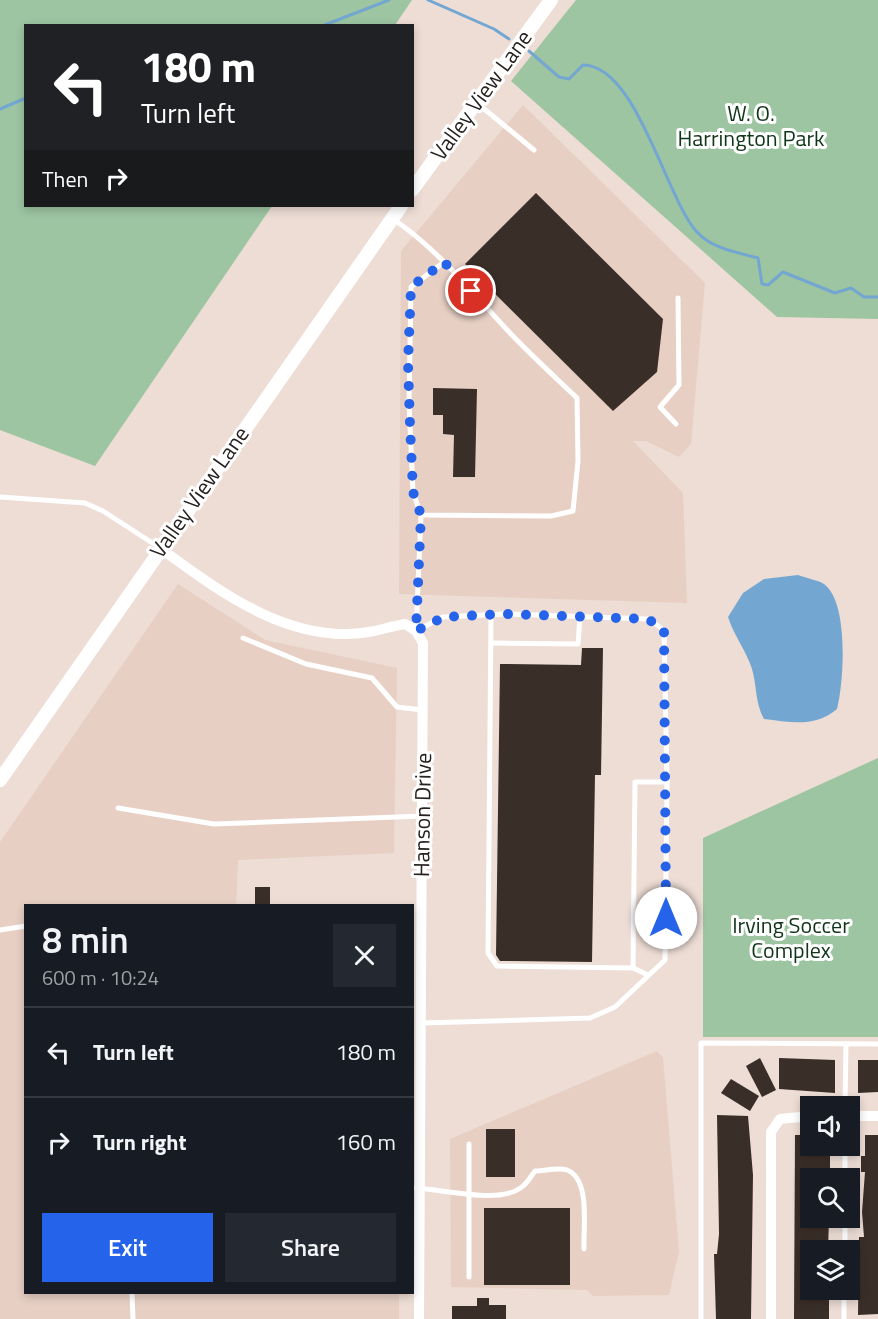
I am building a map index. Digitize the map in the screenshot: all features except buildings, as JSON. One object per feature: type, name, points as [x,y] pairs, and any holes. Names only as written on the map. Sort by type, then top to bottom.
[{"type":"main road","name":"Valley View Lane","points":[[414,187],[551,0]]},
{"type":"main road","name":"Valley View Lane","points":[[0,780],[400,207]]},
{"type":"street","points":[[160,548],[220,591],[270,618],[314,630],[368,633],[405,624],[416,631]]},
{"type":"street","name":"Hanson Drive","points":[[416,631],[423,643],[424,711],[416,960],[420,1023],[416,1106],[419,1319]]},
{"type":"street","points":[[860,1116],[878,1116]]},
{"type":"street","points":[[771,1319],[771,1132],[780,1119],[800,1117]]},
{"type":"lane","points":[[476,102],[534,150]]},
{"type":"lane","points":[[392,218],[413,232],[444,262],[513,336],[577,398],[578,461],[573,511],[551,516],[421,515]]},
{"type":"lane","points":[[420,1023],[590,1017],[615,1007],[665,960],[667,782],[664,630],[648,619],[491,615],[444,617],[416,631],[421,515],[413,492],[410,425],[408,363],[411,287],[444,262]]},
{"type":"lane","points":[[676,424],[660,407],[679,385],[678,298]]},
{"type":"lane","points":[[0,496],[85,503],[126,524],[160,548]]},
{"type":"lane","points":[[491,615],[488,953],[497,966],[633,968],[648,975]]},
{"type":"lane","points":[[491,643],[578,644],[580,617]]},
{"type":"lane","points":[[243,638],[306,664],[372,678],[397,707],[424,711]]},
{"type":"lane","points":[[633,968],[635,782],[667,782]]},
{"type":"lane","points":[[118,808],[213,824],[422,816]]},
{"type":"lane","points":[[0,930],[24,926]]},
{"type":"lane","points":[[700,1319],[701,1043],[878,1044]]},
{"type":"lane","points":[[845,1096],[846,1044]]},
{"type":"lane","points":[[469,1144],[469,1277]]},
{"type":"lane","points":[[416,1188],[444,1193],[510,1194],[524,1186],[535,1171],[567,1170],[577,1178],[583,1189],[584,1249]]},
{"type":"lane","points":[[132,1294],[133,1319]]},
{"type":"lane","points":[[844,1300],[844,1319]]},
{"type":"shaded area","points":[[523,105],[705,283],[691,444],[679,457],[646,441],[633,441],[683,493],[687,603],[399,594],[401,251]]},
{"type":"shaded area","points":[[178,584],[265,640],[397,668],[394,853],[238,860],[236,904],[24,904],[24,1294],[399,1294],[399,1319],[0,1319],[0,842]]},
{"type":"shaded area","points":[[657,1051],[663,1058],[679,1252],[669,1295],[593,1296],[587,1290],[451,1287],[450,1139]]},
{"type":"green space","points":[[0,0],[412,0],[396,24],[24,24],[24,207],[271,207],[95,466],[0,430]]},
{"type":"green space","name":"W. O. Harrington Park","points":[[576,0],[878,0],[878,319],[777,317],[511,81]]},
{"type":"green space","name":"Irving Soccer Complex","points":[[878,758],[878,1037],[703,1037],[703,838]]},
{"type":"water","points":[[798,575],[824,584],[832,593],[838,607],[843,662],[837,709],[829,715],[811,721],[764,719],[759,707],[750,663],[728,617],[743,593],[764,579]]},
{"type":"waterway","points":[[327,24],[389,0]]},
{"type":"waterway","points":[[428,0],[494,29],[509,39]]},
{"type":"waterway","points":[[529,51],[559,77],[569,79],[583,65],[602,71],[619,86],[648,134],[684,214],[696,231],[717,246],[758,258],[762,284],[768,285],[783,272],[835,293],[851,288],[864,297],[878,297]]},
{"type":"waterway","points":[[0,109],[24,99]]},
{"type":"route","points":[[471,291],[444,262],[411,287],[408,363],[410,425],[413,492],[421,515],[418,542],[416,631],[444,617],[505,614],[648,619],[664,630],[667,798],[666,918]]}]
